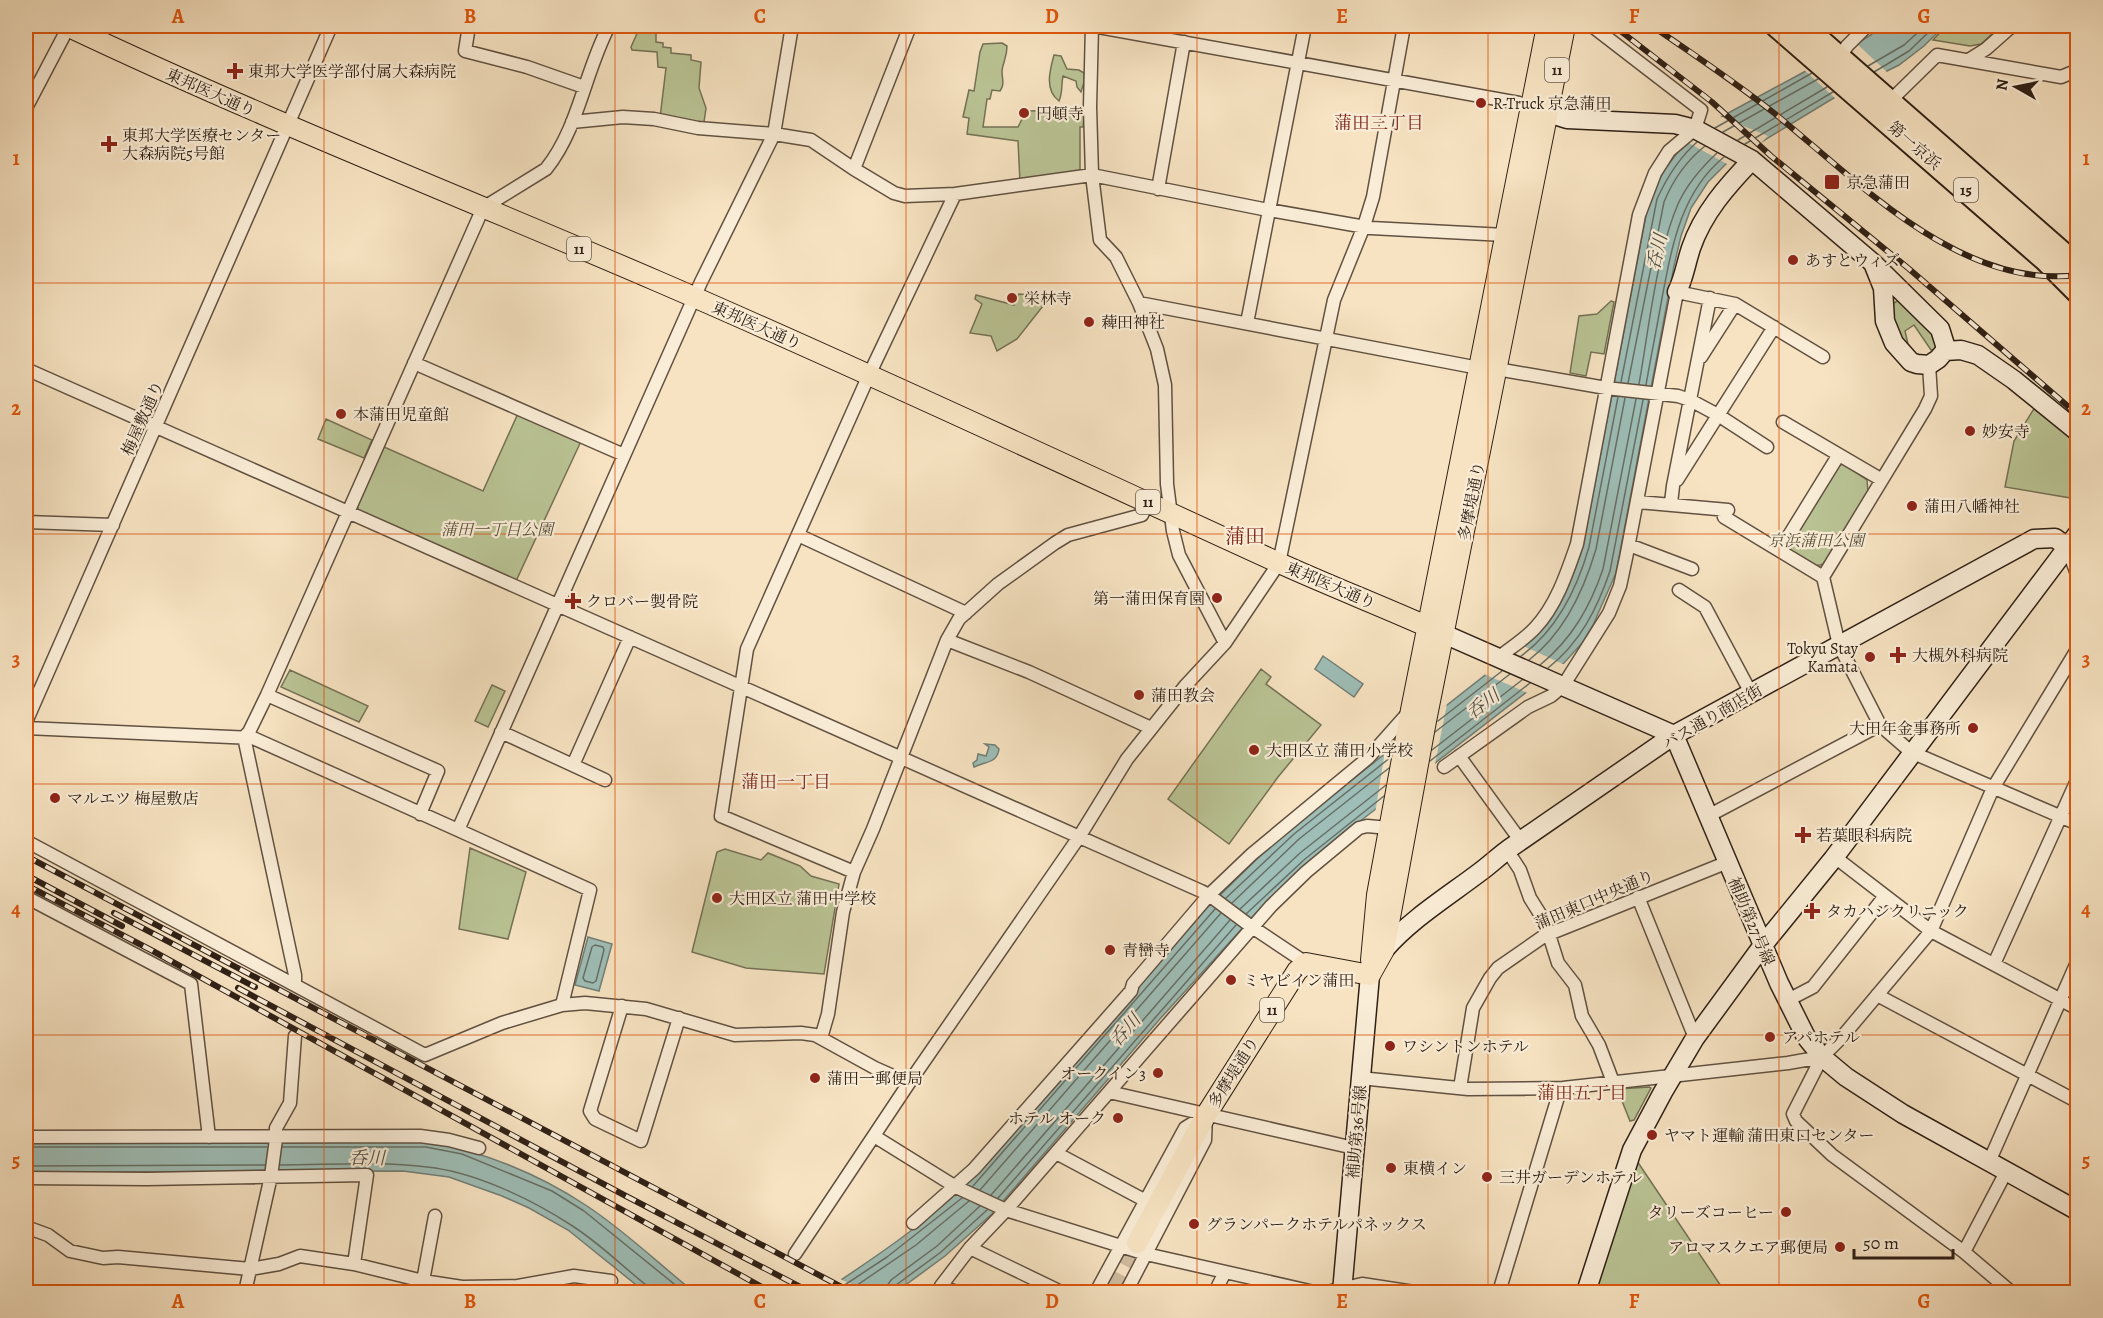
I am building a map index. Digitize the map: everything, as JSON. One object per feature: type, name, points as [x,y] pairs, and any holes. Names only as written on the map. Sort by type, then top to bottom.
[{"type":"highway","name":"第一京浜","points":[[1777,26],[1835,54]]},
{"type":"highway","name":"第一京浜","points":[[1803,26],[1835,54],[1862,86],[2078,292]]},
{"type":"highway","name":"第一京浜","points":[[1884,107],[2075,260]]},
{"type":"main road","name":"東邦医大通り","points":[[68,26],[159,70],[287,126],[695,297],[1148,501],[1279,563],[1436,630]]},
{"type":"main road","name":"多摩堤通り","points":[[1370,975],[1384,950],[1414,787],[1418,715],[1539,111],[1547,26]]},
{"type":"main road","name":"多摩堤通り","points":[[1488,368],[1505,235],[1565,26]]},
{"type":"main road","name":"多摩堤通り","points":[[1370,975],[1375,913],[1406,734],[1418,715]]},
{"type":"main road","name":"多摩堤通り","points":[[1134,1248],[1206,1114],[1294,974],[1306,963]]},
{"type":"main road","points":[[1306,963],[1370,975]]},
{"type":"street","points":[[26,108],[68,26]]},
{"type":"street","name":"梅屋敷通り","points":[[26,722],[331,26]]},
{"type":"street","points":[[469,26],[465,51],[527,67],[584,87]]},
{"type":"street","points":[[244,736],[249,732],[267,695],[483,208],[546,169],[554,160],[572,122],[599,45],[609,26]]},
{"type":"street","points":[[458,830],[695,297],[774,134],[792,26]]},
{"type":"street","points":[[854,169],[909,26]]},
{"type":"street","points":[[1225,643],[1179,555],[1173,531],[1167,484],[1165,385],[1157,349],[1139,303],[1116,257],[1100,240],[1092,175],[1089,93],[1092,26],[1519,103],[1567,120],[1675,124],[1697,130],[1749,158],[1874,263],[1940,329],[1945,351],[1929,365],[1922,366],[1911,362],[1893,343],[1886,321],[1883,288],[1874,263]]},
{"type":"street","points":[[1247,323],[1271,210],[1305,26]]},
{"type":"street","points":[[795,1254],[909,1083],[1079,837],[1127,759],[1186,685],[1225,643],[1279,563],[1326,338],[1339,287],[1364,226],[1373,197],[1404,26]]},
{"type":"street","points":[[1499,658],[1536,627],[1559,591],[1569,568],[1608,388],[1639,215],[1655,173],[1669,151],[1697,130],[1701,110],[1592,26]]},
{"type":"street","points":[[1835,54],[1867,26]]},
{"type":"street","points":[[1970,59],[1986,49],[2012,26]]},
{"type":"street","points":[[1158,189],[1184,42]]},
{"type":"street","points":[[1884,107],[1937,55],[1970,59],[2061,77],[2078,70]]},
{"type":"street","points":[[572,122],[623,117],[654,119],[698,128],[774,134],[811,140],[894,193],[905,196],[955,194],[1092,175],[1364,226],[1505,235]]},
{"type":"street","points":[[1444,767],[1528,707],[1551,696],[1555,683],[1609,613],[1620,586],[1629,545],[1655,393],[1677,292],[1691,248],[1706,216],[1749,158]]},
{"type":"street","points":[[854,872],[722,816],[747,649],[869,375],[955,194]]},
{"type":"street","points":[[1677,292],[1736,304],[1823,357]]},
{"type":"street","points":[[1885,302],[1904,293]]},
{"type":"street","points":[[1671,503],[1710,298]]},
{"type":"street","points":[[1139,303],[1488,368],[1690,400],[1767,447]]},
{"type":"street","points":[[1698,363],[1736,304]]},
{"type":"street","points":[[1673,486],[1774,327]]},
{"type":"street","points":[[1945,351],[1961,350],[1978,355],[2014,380],[2078,432]]},
{"type":"street","points":[[414,363],[624,455]]},
{"type":"street","points":[[1929,365],[1931,396],[1823,577],[1839,645],[1880,725],[1911,752],[2078,824]]},
{"type":"street","points":[[26,369],[1211,896],[1250,926],[1306,963]]},
{"type":"street","points":[[1783,422],[1882,480]]},
{"type":"street","points":[[1780,550],[1838,456]]},
{"type":"street","points":[[821,1038],[828,1014],[843,912],[854,872],[947,640],[959,619],[998,584],[1055,543],[1068,535],[1142,515],[1148,501]]},
{"type":"street","points":[[1638,502],[1671,503],[1726,513],[1823,577]]},
{"type":"street","points":[[26,522],[113,525]]},
{"type":"street","points":[[798,535],[966,613]]},
{"type":"street","name":"バス通り商店街","points":[[1384,950],[1397,935],[1514,845],[1674,735],[2034,538],[2072,540]]},
{"type":"street","points":[[2072,540],[2078,577]]},
{"type":"street","points":[[1586,1293],[1632,1150],[1695,1038],[1763,945],[1833,859],[2072,540]]},
{"type":"street","points":[[1629,545],[1692,569]]},
{"type":"street","points":[[1680,590],[1706,607],[1751,693]]},
{"type":"street","points":[[1436,630],[1674,735]]},
{"type":"street","points":[[573,765],[630,637]]},
{"type":"street","points":[[947,640],[1029,672],[1151,728]]},
{"type":"street","points":[[2011,1293],[1964,1251],[1832,1155],[1796,1121],[1793,1114],[1822,1057],[1931,931],[1993,789],[2078,648]]},
{"type":"street","points":[[267,695],[438,771],[420,814]]},
{"type":"street","points":[[913,1223],[958,1187],[1077,1053],[1211,896],[1252,854],[1418,715]]},
{"type":"street","points":[[1708,816],[1880,725]]},
{"type":"street","points":[[26,728],[244,736],[255,739],[590,890],[562,1005]]},
{"type":"street","points":[[501,732],[604,780]]},
{"type":"street","name":"補助第27号線","points":[[1674,735],[1788,1000],[1806,1037],[1822,1057],[1846,1077],[1903,1114],[2078,1211]]},
{"type":"street","points":[[244,736],[295,975],[295,984]]},
{"type":"street","points":[[1459,756],[1514,845],[1530,898],[1550,933],[1555,956],[1578,991],[1582,1017],[1599,1045],[1613,1082]]},
{"type":"street","points":[[1994,964],[2078,778]]},
{"type":"street","points":[[956,1293],[941,1286],[970,1248],[1056,1153],[1250,926],[1306,872],[1359,828],[1367,826],[1389,828]]},
{"type":"street","points":[[26,841],[425,1055],[502,1023],[562,1005],[585,1003],[646,1009],[735,1035],[801,1033],[821,1038],[874,1068],[909,1083]]},
{"type":"street","points":[[1833,859],[1840,861],[1931,931],[2078,1009]]},
{"type":"street","name":"蒲田東口中央通り","points":[[1460,1088],[1473,1008],[1498,968],[1550,933],[1728,862]]},
{"type":"street","points":[[1788,1000],[1813,987],[1885,896]]},
{"type":"street","points":[[26,897],[191,984],[209,1137]]},
{"type":"street","points":[[1638,897],[1695,1038]]},
{"type":"street","points":[[1989,1162],[2078,960]]},
{"type":"street","name":"補助第36号線","points":[[1337,1291],[1354,1148],[1370,975]]},
{"type":"street","points":[[1877,995],[2078,1102]]},
{"type":"street","points":[[622,1006],[590,1111],[595,1119],[641,1141],[679,1018]]},
{"type":"street","points":[[245,1293],[271,1174],[279,1122],[290,1103],[295,1036]]},
{"type":"street","points":[[1360,1078],[1460,1088],[1563,1088],[1788,1063],[1822,1057]]},
{"type":"street","points":[[1499,1293],[1558,1097],[1563,1088]]},
{"type":"street","points":[[1109,1092],[1354,1148]]},
{"type":"street","points":[[1126,1293],[1146,1201],[1185,1128],[1206,1114]]},
{"type":"street","points":[[26,1137],[420,1136],[449,1140],[479,1149]]},
{"type":"street","points":[[873,1136],[958,1187],[1003,1209],[1224,1274],[1314,1293]]},
{"type":"street","points":[[1056,1153],[1146,1201]]},
{"type":"street","points":[[1964,1251],[2006,1172]]},
{"type":"street","points":[[26,1178],[147,1179],[271,1174],[367,1174],[354,1264]]},
{"type":"street","points":[[423,1281],[435,1216]]},
{"type":"street","points":[[26,1227],[48,1235],[70,1251],[103,1258],[118,1257],[250,1269],[279,1264],[300,1256],[354,1264],[423,1281],[462,1287],[517,1289],[574,1276],[611,1281]]},
{"type":"street","points":[[970,1248],[1061,1293]]},
{"type":"street","points":[[1096,1293],[1134,1248]]},
{"type":"street","points":[[1215,1293],[1224,1274]]},
{"type":"street","points":[[1337,1291],[1362,1284],[1414,1293]]},
{"type":"green space","points":[[656,26],[656,42],[663,43],[663,47],[671,48],[671,53],[691,55],[691,60],[701,62],[699,88],[706,108],[704,122],[699,126],[660,118],[666,68],[658,67],[657,52],[632,50],[631,47],[639,29]]},
{"type":"green space","points":[[1946,26],[2001,26],[1981,44],[1970,46],[1933,40]]},
{"type":"green space","points":[[1002,43],[1007,46],[1002,71],[1002,86],[1000,91],[992,90],[990,99],[987,99],[983,127],[1018,127],[1026,111],[1085,110],[1083,127],[1080,127],[1080,171],[1020,182],[1018,141],[967,134],[969,118],[963,117],[969,90],[974,91],[983,44]]},
{"type":"green space","points":[[1054,55],[1061,56],[1067,69],[1084,73],[1081,92],[1076,81],[1063,76],[1059,101],[1050,86]]},
{"type":"green space","points":[[1019,294],[1050,297],[1017,339],[997,351],[991,336],[970,333],[982,304],[975,299],[976,295],[1014,305]]},
{"type":"green space","points":[[1901,299],[1936,337],[1937,346],[1935,350],[1931,350],[1914,325],[1905,331],[1908,344],[1919,358],[1898,334],[1892,319],[1892,304]]},
{"type":"green space","points":[[1611,301],[1614,302],[1604,354],[1591,352],[1586,376],[1570,373],[1579,316],[1597,314]]},
{"type":"green space","points":[[2035,407],[2075,441],[2078,447],[2077,499],[2005,487],[2014,441]]},
{"type":"green space","name":"蒲田一丁目公園","points":[[520,409],[583,437],[516,581],[359,511],[357,505],[382,446],[483,491]]},
{"type":"green space","points":[[326,419],[372,440],[364,458],[318,439]]},
{"type":"green space","name":"京浜蒲田公園","points":[[1843,464],[1867,480],[1868,493],[1825,564],[1814,566],[1788,550],[1787,547],[1837,466]]},
{"type":"green space","points":[[1261,669],[1271,677],[1266,684],[1321,725],[1278,777],[1229,844],[1168,799]]},
{"type":"green space","points":[[290,670],[368,706],[359,722],[281,687]]},
{"type":"green space","points":[[492,685],[505,691],[488,727],[475,721]]},
{"type":"green space","points":[[470,848],[526,872],[508,939],[459,929]]},
{"type":"green space","points":[[725,849],[761,860],[768,853],[800,866],[811,876],[839,884],[824,974],[746,968],[692,952],[717,852]]},
{"type":"green space","points":[[1651,1088],[1634,1120],[1630,1121],[1619,1089]]},
{"type":"green space","points":[[1637,1161],[1725,1292],[1594,1292]]},
{"type":"water","name":"呑川","points":[[1879,26],[1944,26],[1924,46],[1899,65],[1837,96],[1727,163],[1708,182],[1691,208],[1674,266],[1616,573],[1583,642],[1564,663],[1341,836],[1266,902],[1159,1020],[992,1214],[945,1256],[896,1292],[823,1292],[922,1222],[977,1174],[1207,908],[1263,853],[1307,815],[1535,636],[1564,594],[1583,546],[1647,210],[1665,169],[1678,152],[1721,117],[1861,41]]},
{"type":"water","points":[[1323,656],[1363,684],[1354,697],[1315,669]]},
{"type":"water","points":[[985,744],[995,745],[999,749],[998,754],[993,760],[974,767],[973,763],[977,760],[978,754],[986,756],[989,747]]},
{"type":"water","points":[[588,937],[612,944],[599,991],[575,985]]},
{"type":"water","name":"呑川","points":[[427,1141],[490,1158],[530,1174],[569,1194],[615,1226],[694,1292],[645,1292],[568,1230],[529,1208],[449,1177],[403,1171],[26,1172],[26,1142]]},
{"type":"pier","points":[[1855,42],[1888,73],[1836,99],[1803,69]]},
{"type":"pier","points":[[1717,115],[1768,136],[1754,150],[1729,165],[1685,141]]},
{"type":"pier","points":[[1521,645],[1565,665],[1530,694],[1484,674]]},
{"type":"pier","points":[[1447,704],[1434,769],[1375,814],[1385,751]]},
{"type":"pier","points":[[839,1278],[842,1280],[870,1292],[820,1292]]},
{"type":"tunnel","points":[[1111,1292],[1137,1243]]},
{"type":"railway","points":[[1614,26],[1712,102],[1771,156],[1908,268],[2078,415]]},
{"type":"railway","points":[[1652,26],[1714,68],[1774,113],[1876,198],[1913,225],[1952,248],[1993,266],[2035,275],[2078,275]]},
{"type":"railway","points":[[26,856],[851,1292]]},
{"type":"railway","points":[[26,875],[122,926]]},
{"type":"railway","points":[[26,885],[151,950],[771,1292]]},
{"type":"railway","points":[[114,913],[255,987]]},
{"type":"railway","points":[[238,988],[810,1292]]},
{"type":"place","name":"東邦大学医学部付属大森病院","points":[[235,71]]},
{"type":"place","name":"R-Truck 京急蒲田","points":[[1481,103]]},
{"type":"place","name":"円頓寺","points":[[1024,113]]},
{"type":"place","name":"東邦大学医療センター 大森病院5号館","points":[[109,144]]},
{"type":"place","name":"京急蒲田","points":[[1832,182]]},
{"type":"place","name":"あすとウィズ","points":[[1793,260]]},
{"type":"place","name":"栄林寺","points":[[1012,298]]},
{"type":"place","name":"薭田神社","points":[[1089,322]]},
{"type":"place","name":"本蒲田児童館","points":[[341,414]]},
{"type":"place","name":"妙安寺","points":[[1970,431]]},
{"type":"place","name":"蒲田八幡神社","points":[[1912,506]]},
{"type":"place","name":"第一蒲田保育園","points":[[1217,598]]},
{"type":"place","name":"クロバー製骨院","points":[[573,601]]},
{"type":"place","name":"大槻外科病院","points":[[1898,655]]},
{"type":"place","name":"Tokyu Stay Kamata","points":[[1870,657]]},
{"type":"place","name":"蒲田教会","points":[[1139,695]]},
{"type":"place","name":"大田年金事務所","points":[[1973,728]]},
{"type":"place","name":"大田区立 蒲田小学校","points":[[1254,750]]},
{"type":"place","name":"マルエツ 梅屋敷店","points":[[55,798]]},
{"type":"place","name":"若葉眼科病院","points":[[1803,835]]},
{"type":"place","name":"大田区立 蒲田中学校","points":[[717,898]]},
{"type":"place","name":"タカハシクリニック","points":[[1812,911]]},
{"type":"place","name":"青巒寺","points":[[1110,950]]},
{"type":"place","name":"ミヤビイン蒲田","points":[[1231,980]]},
{"type":"place","name":"アパホテル","points":[[1770,1037]]},
{"type":"place","name":"ワシントンホテル","points":[[1390,1046]]},
{"type":"place","name":"オークイン3","points":[[1158,1073]]},
{"type":"place","name":"蒲田一郵便局","points":[[815,1078]]},
{"type":"place","name":"ホテル オーク","points":[[1118,1118]]},
{"type":"place","name":"ヤマト運輸 蒲田東口センター","points":[[1652,1135]]},
{"type":"place","name":"東横イン","points":[[1391,1168]]},
{"type":"place","name":"三井ガーデンホテル","points":[[1487,1177]]},
{"type":"place","name":"タリーズコーヒー","points":[[1786,1212]]},
{"type":"place","name":"グランパークホテルパネックス","points":[[1194,1224]]},
{"type":"place","name":"アロマスクエア郵便局","points":[[1840,1247]]},
{"type":"district","name":"蒲田三丁目","points":[[1379,123]]},
{"type":"district","name":"蒲田","points":[[1245,536]]},
{"type":"district","name":"蒲田一丁目","points":[[786,782]]},
{"type":"district","name":"蒲田五丁目","points":[[1582,1093]]}]
